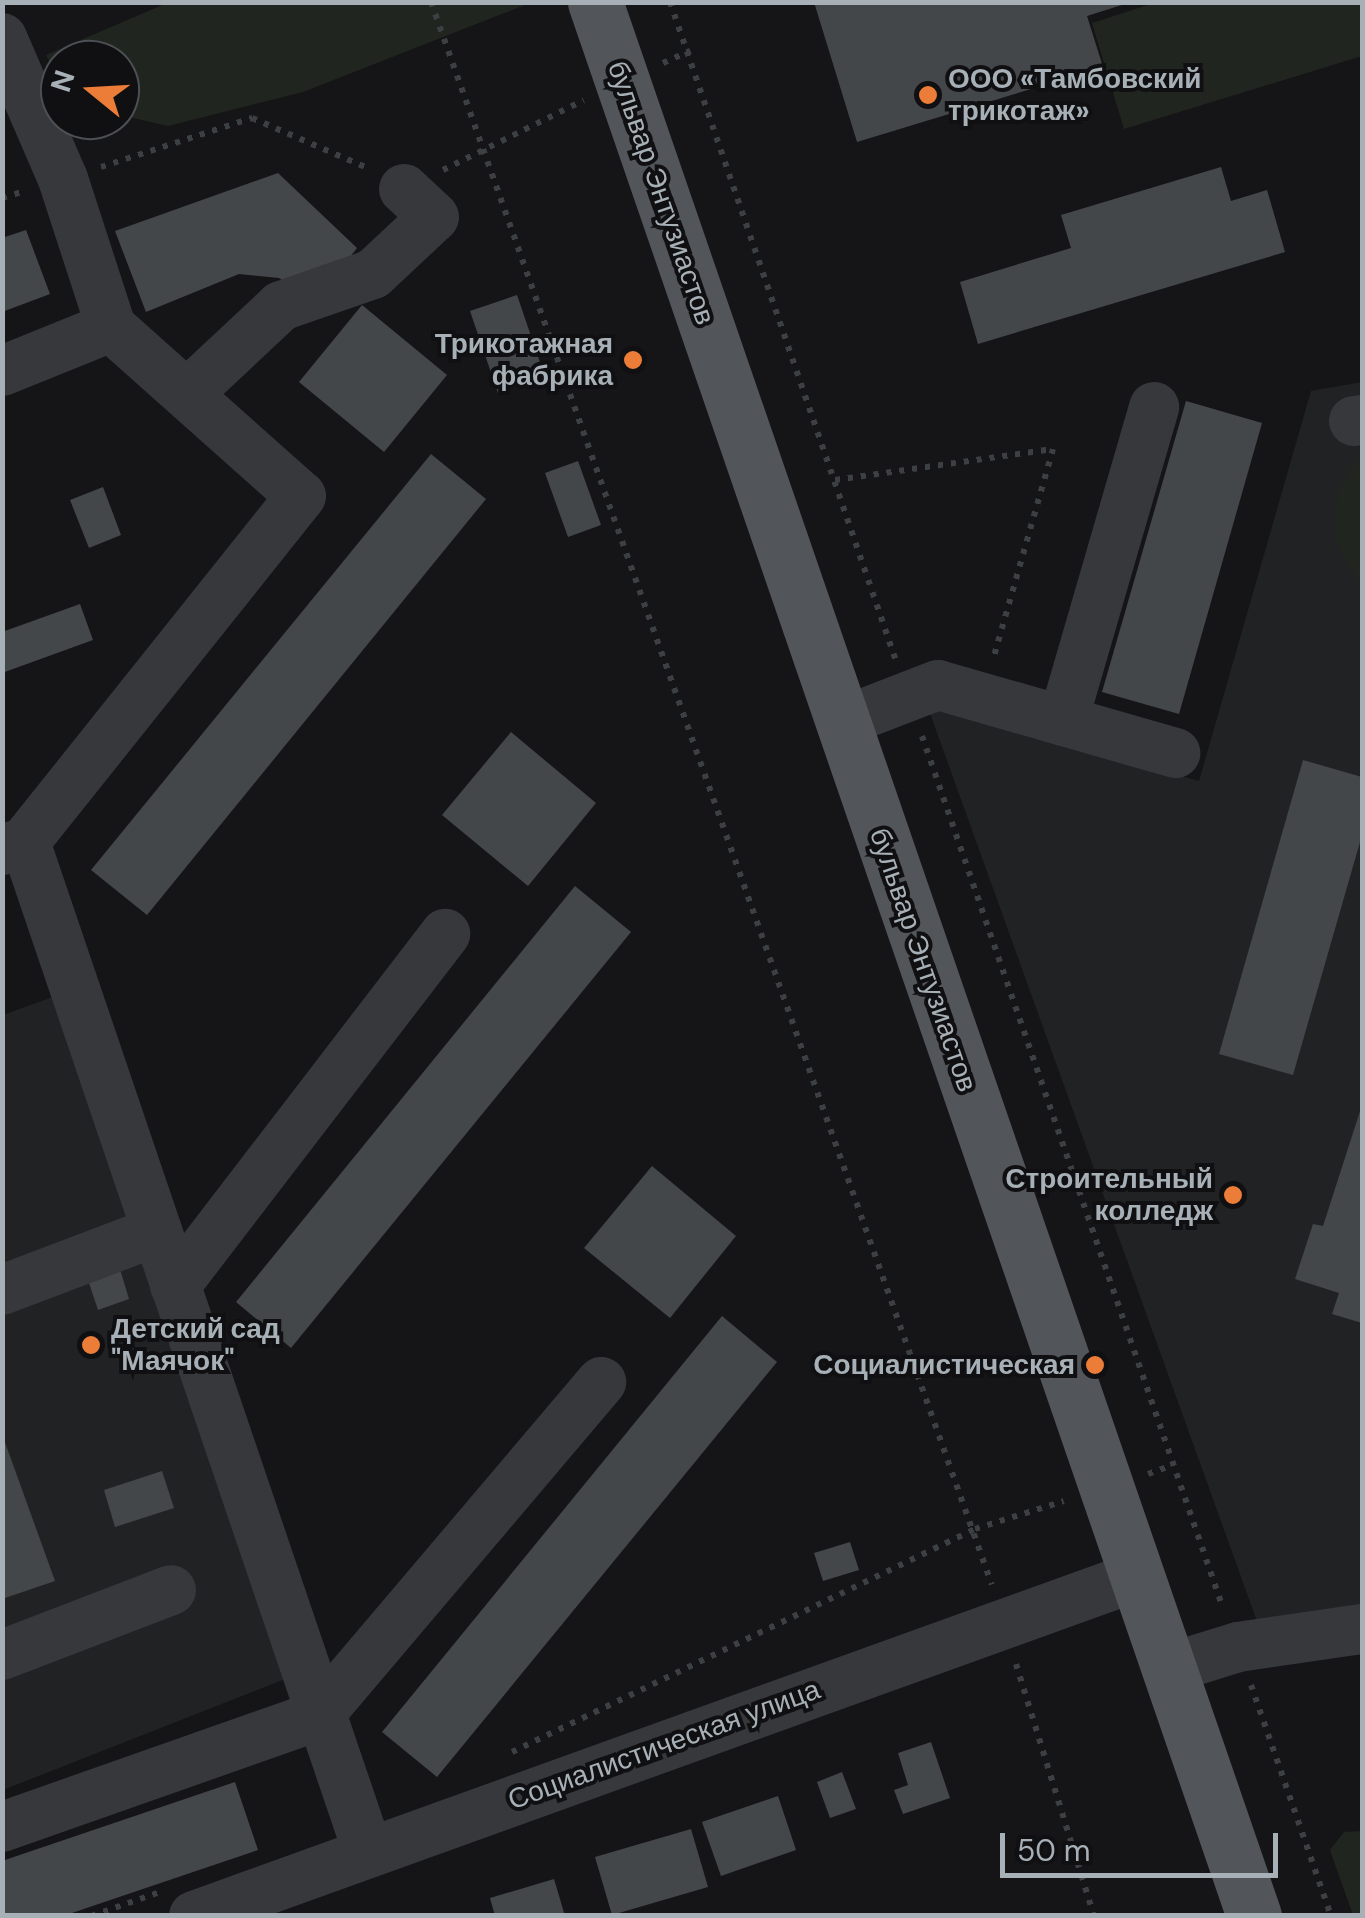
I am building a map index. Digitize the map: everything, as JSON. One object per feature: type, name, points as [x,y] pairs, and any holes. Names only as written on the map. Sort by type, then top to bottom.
[{"type":"main road","name":"бульвар Энтузиастов","points":[[595,2],[1254,1916]]},
{"type":"street","points":[[2,38],[64,179],[110,327],[302,496],[14,846],[157,1231],[318,1716],[368,1852]]},
{"type":"street","points":[[187,394],[281,306],[373,274],[434,217],[404,188]]},
{"type":"street","points":[[2,371],[110,327]]},
{"type":"street","points":[[1064,721],[1154,407]]},
{"type":"street","points":[[842,722],[932,685],[1175,753]]},
{"type":"street","points":[[175,1286],[445,934]]},
{"type":"street","points":[[2,1290],[157,1231]]},
{"type":"street","points":[[2,1826],[318,1716],[601,1382]]},
{"type":"street","name":"Социалистическая улица","points":[[178,1904],[368,1852],[1135,1577]]},
{"type":"street","points":[[2,1655],[172,1590]]},
{"type":"street","points":[[1167,1668],[1238,1648],[1362,1630]]},
{"type":"path","points":[[431,2],[975,1529],[1094,1916]]},
{"type":"path","points":[[670,2],[690,51],[1170,1466],[1331,1916]]},
{"type":"path","points":[[2,198],[252,118],[340,153],[404,188],[690,51]]},
{"type":"path","points":[[835,480],[1053,449],[982,698]]},
{"type":"path","points":[[499,1758],[975,1529],[1170,1466]]},
{"type":"path","points":[[92,1916],[178,1904]]},
{"type":"shaded area","points":[[167,2],[530,3],[303,92],[168,126],[140,120],[140,40],[81,40]]},
{"type":"shaded area","points":[[1157,2],[1362,3],[1362,56],[1124,129],[1092,23]]},
{"type":"shaded area","name":"Строительный колледж","points":[[1362,382],[1362,1608],[1258,1624],[927,705],[1199,781],[1311,391]]},
{"type":"shaded area","points":[[1362,453],[1362,587],[1335,540],[1337,492]]},
{"type":"shaded area","name":"Детский сад \"Маячок\"","points":[[58,995],[293,1676],[3,1790],[3,1015]]},
{"type":"shaded area","points":[[1362,1831],[1362,1915],[1353,1915],[1330,1850],[1344,1832]]},
{"type":"building","name":"ООО «Тамбовский трикотаж»","points":[[814,2],[1128,3],[1087,16],[1103,67],[857,142]]},
{"type":"building","points":[[1221,167],[1231,201],[1267,190],[1285,252],[978,344],[960,282],[1071,248],[1061,215]]},
{"type":"building","points":[[278,173],[357,248],[315,302],[279,278],[239,274],[146,312],[115,231]]},
{"type":"building","points":[[26,230],[50,294],[2,312],[2,238]]},
{"type":"building","points":[[517,295],[545,377],[498,393],[470,311]]},
{"type":"building","points":[[362,305],[447,375],[384,452],[299,382]]},
{"type":"building","points":[[1186,401],[1262,423],[1179,714],[1102,692]]},
{"type":"building","points":[[431,454],[486,499],[147,915],[91,870]]},
{"type":"building","points":[[578,461],[601,525],[568,537],[545,473]]},
{"type":"building","points":[[103,487],[121,535],[89,548],[70,500]]},
{"type":"building","points":[[80,604],[93,640],[2,673],[2,632]]},
{"type":"building","points":[[511,732],[596,803],[528,886],[442,815]]},
{"type":"building","points":[[1303,760],[1362,777],[1362,835],[1293,1075],[1219,1054]]},
{"type":"building","points":[[575,886],[631,932],[291,1348],[236,1302]]},
{"type":"building","points":[[1362,1105],[1362,1323],[1332,1314],[1339,1293],[1295,1279],[1313,1224],[1323,1226]]},
{"type":"building","points":[[652,1166],[736,1236],[670,1318],[584,1248]]},
{"type":"building","points":[[119,1266],[129,1299],[98,1310],[87,1277]]},
{"type":"building","points":[[722,1316],[777,1362],[437,1777],[382,1732]]},
{"type":"building","points":[[2,1434],[55,1581],[2,1599]]},
{"type":"building","points":[[162,1471],[174,1508],[115,1527],[104,1490]]},
{"type":"building","points":[[850,1542],[859,1570],[823,1581],[814,1553]]},
{"type":"building","points":[[931,1742],[950,1798],[903,1814],[894,1790],[908,1785],[898,1753]]},
{"type":"building","points":[[842,1772],[856,1809],[830,1818],[817,1782]]},
{"type":"building","points":[[235,1782],[258,1850],[63,1916],[2,1916],[2,1861]]},
{"type":"building","points":[[778,1796],[796,1850],[721,1876],[702,1822]]},
{"type":"building","points":[[691,1829],[708,1887],[612,1915],[595,1857]]},
{"type":"building","points":[[554,1879],[565,1916],[495,1916],[490,1898]]},
{"type":"place","name":"ООО «Тамбовский трикотаж»","points":[[928,95]]},
{"type":"place","name":"Трикотажная фабрика","points":[[633,360]]},
{"type":"place","name":"Строительный колледж","points":[[1233,1195]]},
{"type":"place","name":"Детский сад \"Маячок\"","points":[[91,1345]]},
{"type":"place","name":"Социалистическая","points":[[1095,1365]]}]
